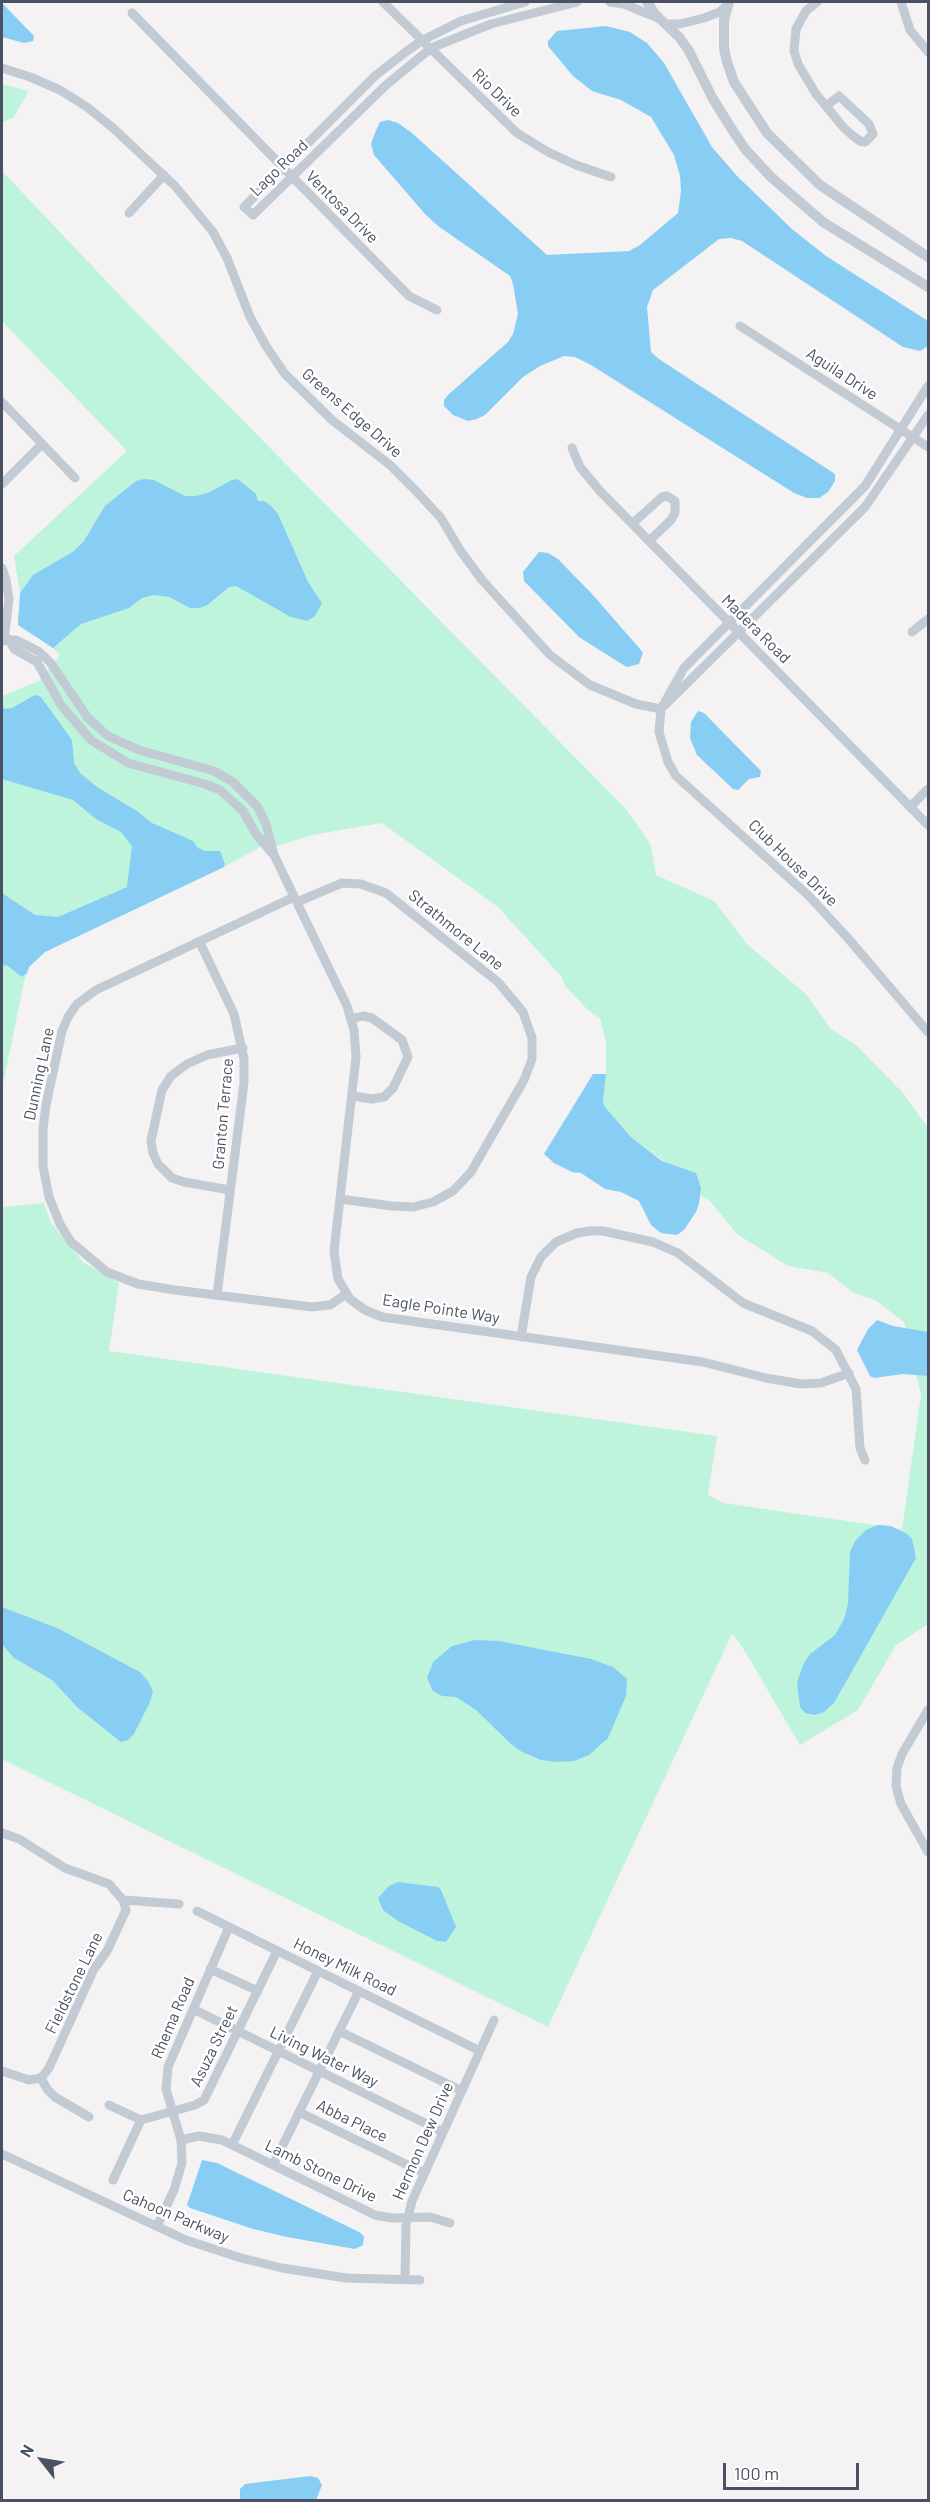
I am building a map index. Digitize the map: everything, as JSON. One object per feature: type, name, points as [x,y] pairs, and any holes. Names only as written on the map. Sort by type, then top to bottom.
[{"type":"street","name":"Rio Drive","points":[[383,2],[517,133],[548,152],[611,177]]},
{"type":"street","name":"Lago Road","points":[[525,2],[477,14],[423,40],[375,76],[244,207],[253,215],[395,77],[431,48],[492,24],[577,2]]},
{"type":"street","points":[[610,2],[647,12],[662,22],[680,24],[720,12],[729,2]]},
{"type":"street","points":[[647,2],[689,51],[713,99],[739,140],[771,177],[823,222],[928,287]]},
{"type":"street","points":[[729,2],[724,34],[727,62],[734,82],[767,133],[820,185],[928,257]]},
{"type":"street","points":[[816,2],[799,22],[795,36],[794,51],[807,82],[826,106],[860,141],[866,142],[873,134],[869,124],[839,96],[826,106]]},
{"type":"street","points":[[901,2],[910,30],[928,52]]},
{"type":"street","name":"Ventosa Drive","points":[[132,13],[409,296],[436,310]]},
{"type":"street","name":"Greens Edge Drive","points":[[2,68],[60,90],[87,107],[164,176],[195,208],[213,232],[227,258],[250,317],[285,374],[307,398],[390,465],[416,490],[441,518],[460,550],[482,580],[550,655],[590,685],[636,704],[661,709]]},
{"type":"street","points":[[129,213],[164,176]]},
{"type":"street","name":"Aguila Drive","points":[[740,326],[928,447]]},
{"type":"street","name":"Club House Drive","points":[[928,386],[902,431],[865,486],[684,668],[661,709],[659,732],[662,747],[676,776],[809,896],[928,1032]]},
{"type":"street","points":[[2,402],[75,478]]},
{"type":"street","points":[[661,709],[740,634],[865,507],[928,415]]},
{"type":"street","points":[[2,484],[42,444]]},
{"type":"street","name":"Madera Road","points":[[572,447],[582,471],[928,825]]},
{"type":"street","points":[[633,523],[662,497],[667,496],[675,501],[675,513],[671,520],[650,541]]},
{"type":"street","points":[[2,568],[9,599],[5,640]]},
{"type":"street","points":[[912,632],[928,619]]},
{"type":"street","points":[[5,640],[30,645],[50,662],[88,718],[108,736],[138,750],[214,771],[233,782],[257,806],[266,824],[274,855],[351,1019],[356,1049],[353,1096],[334,1262],[338,1279],[346,1294]]},
{"type":"street","points":[[5,640],[14,649],[37,662],[61,705],[79,729],[91,740],[128,762],[220,790],[243,811],[256,834],[274,855]]},
{"type":"street","points":[[910,807],[928,789]]},
{"type":"street","name":"Strathmore Lane","points":[[296,899],[342,883],[361,884],[386,893],[498,982],[523,1012],[532,1038],[532,1059],[524,1080],[471,1172],[453,1191],[433,1202],[412,1207],[340,1199]]},
{"type":"street","name":"Dunning Lane","points":[[296,899],[96,990],[72,1010],[62,1030],[46,1105],[43,1155],[49,1197],[56,1216],[71,1242],[106,1272],[138,1284],[312,1307],[330,1305],[346,1294]]},
{"type":"street","name":"Granton Terrace","points":[[200,943],[234,1014],[243,1048],[244,1083],[217,1296]]},
{"type":"street","points":[[351,1019],[363,1016],[372,1018],[402,1040],[408,1057],[393,1088],[384,1097],[372,1099],[353,1096]]},
{"type":"street","points":[[230,1190],[172,1178],[158,1164],[151,1141],[162,1090],[171,1076],[187,1064],[207,1055],[243,1048]]},
{"type":"street","points":[[521,1337],[531,1277],[547,1249],[564,1237],[590,1231],[603,1231],[652,1242],[678,1253],[743,1303],[812,1331],[836,1350],[856,1389],[860,1448],[865,1460]]},
{"type":"street","name":"Eagle Pointe Way","points":[[346,1294],[365,1310],[382,1317],[703,1362],[766,1378],[801,1384],[822,1383],[849,1372]]},
{"type":"street","points":[[928,1710],[902,1754],[897,1768],[896,1786],[901,1804],[928,1852]]},
{"type":"street","points":[[2,1833],[19,1839],[65,1868],[109,1884],[123,1900],[179,1904]]},
{"type":"street","name":"Fieldstone Lane","points":[[41,2078],[47,2072],[94,1969],[107,1951],[126,1907],[123,1900]]},
{"type":"street","name":"Honey Milk Road","points":[[197,1911],[480,2050]]},
{"type":"street","name":"Rhema Road","points":[[157,2226],[182,2163],[181,2140],[167,2098],[166,2078],[172,2058],[229,1927]]},
{"type":"street","name":"Asuza Street","points":[[141,2120],[195,2105],[204,2100],[277,1951]]},
{"type":"street","points":[[210,1969],[258,1991]]},
{"type":"street","points":[[232,2145],[318,1971]]},
{"type":"street","points":[[273,2165],[359,1991]]},
{"type":"street","name":"Living Water Way","points":[[193,2009],[443,2132]]},
{"type":"street","name":"Hermon Dew Drive","points":[[405,2280],[407,2218],[424,2173],[494,2020]]},
{"type":"street","points":[[339,2031],[462,2091]]},
{"type":"street","points":[[2,2071],[29,2080],[41,2078],[55,2097],[89,2117]]},
{"type":"street","points":[[109,2105],[141,2120],[113,2180]]},
{"type":"street","name":"Abba Place","points":[[299,2112],[424,2173]]},
{"type":"street","name":"Lamb Stone Drive","points":[[181,2140],[208,2136],[232,2145],[366,2212],[383,2217],[430,2217],[450,2223]]},
{"type":"street","name":"Cahoon Parkway","points":[[2,2154],[157,2226],[215,2250],[282,2268],[346,2278],[420,2280]]},
{"type":"green space","points":[[2,84],[29,91],[13,118],[2,122]]},
{"type":"green space","points":[[2,171],[130,306],[626,809],[651,845],[656,875],[714,901],[748,945],[806,994],[831,1029],[856,1045],[903,1093],[928,1128],[928,1624],[896,1645],[858,1710],[800,1745],[743,1648],[732,1634],[548,2027],[2,1759],[2,1207],[44,1203],[51,1223],[83,1262],[119,1283],[109,1351],[717,1436],[708,1495],[723,1503],[902,1529],[921,1395],[904,1322],[875,1300],[854,1293],[828,1273],[788,1266],[737,1234],[709,1200],[700,1195],[701,1188],[631,1137],[603,1102],[606,1042],[600,1018],[589,1011],[566,987],[561,976],[498,907],[382,823],[312,835],[280,845],[260,847],[224,867],[45,952],[29,967],[24,982],[2,1089],[2,696],[39,681],[60,655],[43,639],[18,625],[20,593],[14,556],[127,451],[2,321]]},
{"type":"water","points":[[2,3],[34,36],[33,41],[24,43],[2,37]]},
{"type":"water","points":[[606,26],[630,32],[647,43],[664,63],[712,147],[737,176],[792,229],[826,256],[928,321],[928,346],[920,351],[903,347],[742,241],[731,238],[719,239],[653,290],[647,307],[651,352],[835,474],[835,481],[828,492],[819,498],[807,498],[794,493],[575,357],[564,356],[540,366],[523,377],[485,415],[477,419],[468,421],[453,415],[444,406],[444,400],[449,394],[508,342],[513,334],[518,314],[513,284],[510,276],[438,226],[425,214],[374,155],[371,144],[375,133],[380,122],[388,120],[398,123],[547,255],[629,251],[640,245],[678,213],[681,191],[680,176],[674,155],[651,117],[621,100],[592,91],[573,76],[548,46],[548,41],[557,31]]},
{"type":"water","points":[[237,479],[244,484],[256,494],[258,501],[264,501],[278,514],[308,582],[322,603],[315,616],[307,621],[291,617],[236,586],[229,587],[206,606],[199,608],[190,608],[169,597],[154,595],[142,598],[129,608],[81,624],[53,648],[18,625],[20,593],[33,575],[74,551],[84,541],[105,506],[136,481],[154,480],[185,496],[210,492],[232,480]]},
{"type":"water","points":[[539,552],[548,553],[558,559],[593,595],[643,653],[639,664],[627,667],[579,637],[524,581],[523,572]]},
{"type":"water","points":[[35,695],[41,697],[72,740],[74,763],[80,773],[97,787],[137,811],[152,823],[193,841],[198,848],[205,851],[220,851],[225,864],[224,867],[45,952],[22,977],[8,966],[2,965],[2,893],[35,915],[58,917],[127,887],[132,846],[121,832],[96,819],[73,800],[2,779],[2,706],[5,709],[12,708]]},
{"type":"water","points":[[698,711],[704,713],[761,771],[760,777],[749,779],[738,790],[733,789],[697,755],[690,738],[691,722]]},
{"type":"water","points":[[593,1074],[606,1074],[603,1102],[631,1137],[662,1161],[696,1173],[701,1188],[699,1204],[684,1230],[677,1235],[661,1233],[651,1225],[639,1201],[621,1192],[605,1189],[581,1173],[572,1172],[554,1163],[544,1154]]},
{"type":"water","points":[[877,1320],[893,1326],[928,1332],[928,1376],[903,1374],[874,1378],[870,1376],[857,1350],[868,1329]]},
{"type":"water","points":[[878,1525],[891,1526],[907,1534],[912,1539],[916,1558],[834,1703],[824,1712],[815,1715],[805,1713],[800,1707],[797,1683],[803,1665],[810,1654],[835,1635],[844,1619],[848,1603],[850,1552],[855,1541],[866,1530]]},
{"type":"water","points":[[2,1607],[57,1628],[140,1672],[153,1691],[134,1734],[128,1740],[121,1742],[78,1708],[52,1680],[14,1658],[2,1644]]},
{"type":"water","points":[[475,1640],[499,1641],[591,1659],[613,1667],[627,1679],[626,1696],[608,1738],[589,1755],[574,1761],[541,1760],[522,1752],[511,1744],[476,1710],[456,1697],[442,1696],[433,1691],[427,1678],[433,1662],[452,1646]]},
{"type":"water","points":[[398,1882],[438,1887],[441,1890],[456,1927],[446,1942],[437,1941],[398,1921],[383,1910],[378,1898],[389,1886]]},
{"type":"water","points":[[202,2160],[217,2163],[359,2232],[364,2236],[363,2245],[355,2249],[287,2237],[253,2229],[190,2208],[187,2205]]},
{"type":"water","points":[[310,2476],[318,2478],[322,2485],[316,2500],[240,2500],[240,2489],[245,2484]]}]
